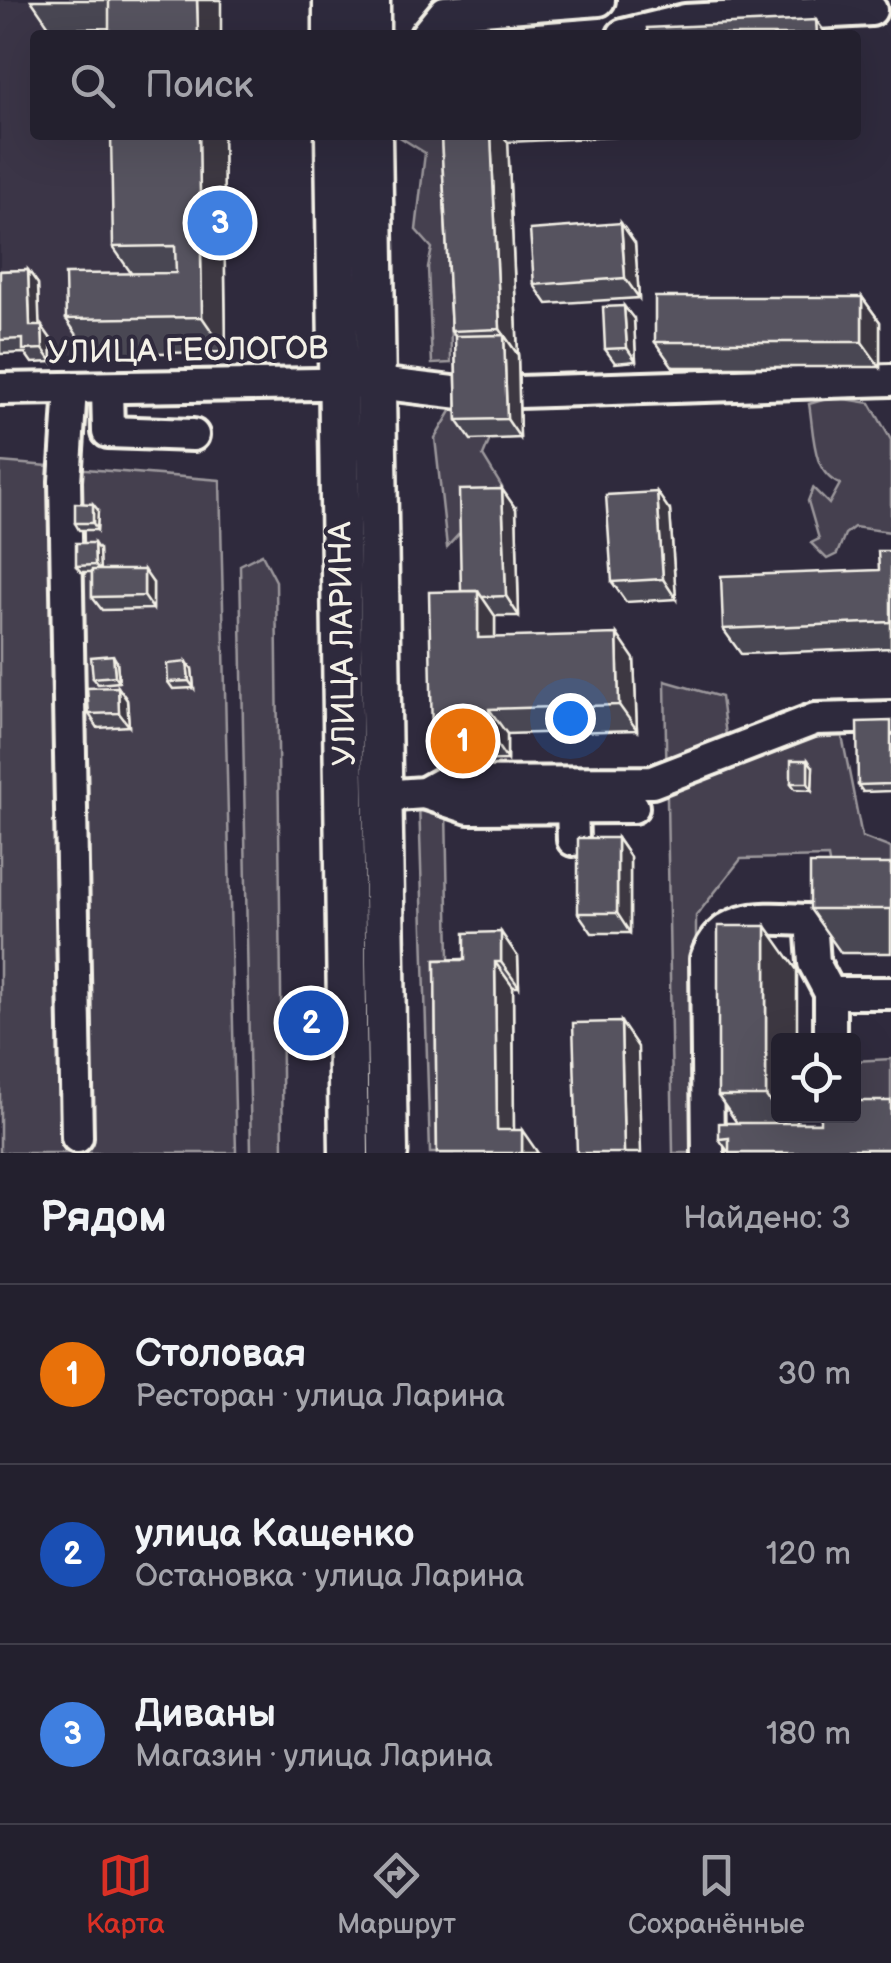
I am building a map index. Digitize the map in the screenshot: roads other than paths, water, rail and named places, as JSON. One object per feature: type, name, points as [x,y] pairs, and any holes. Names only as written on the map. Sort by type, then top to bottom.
[{"type":"main road","points":[[332,0],[333,30]]},
{"type":"main road","points":[[370,0],[370,30]]},
{"type":"main road","name":"УЛИЦА ЛАРИНА","points":[[335,140],[358,383],[382,796],[388,1153]]},
{"type":"main road","name":"УЛИЦА ЛАРИНА","points":[[349,1153],[358,383],[372,140]]},
{"type":"street","points":[[439,16],[599,0]]},
{"type":"street","points":[[643,30],[684,20],[871,10]]},
{"type":"street","points":[[519,392],[891,380]]},
{"type":"street","name":"УЛИЦА ГЕОЛОГОВ","points":[[0,390],[358,383],[469,394]]},
{"type":"street","points":[[71,388],[65,481],[77,1137]]},
{"type":"street","points":[[107,388],[108,432],[193,435]]},
{"type":"street","points":[[382,796],[424,792],[442,782],[652,782],[815,719],[891,717]]},
{"type":"street","points":[[424,792],[469,808],[633,807]]},
{"type":"street","points":[[572,808],[573,840]]},
{"type":"street","points":[[742,1151],[708,1152],[706,959],[712,938],[742,919],[811,920],[814,964],[830,993],[830,1033]]},
{"type":"street","points":[[830,993],[891,993]]},
{"type":"place","name":"Диваны","points":[[220,223]]},
{"type":"place","name":"Столовая","points":[[463,741]]},
{"type":"place","name":"улица Кащенко","points":[[311,1023]]}]
